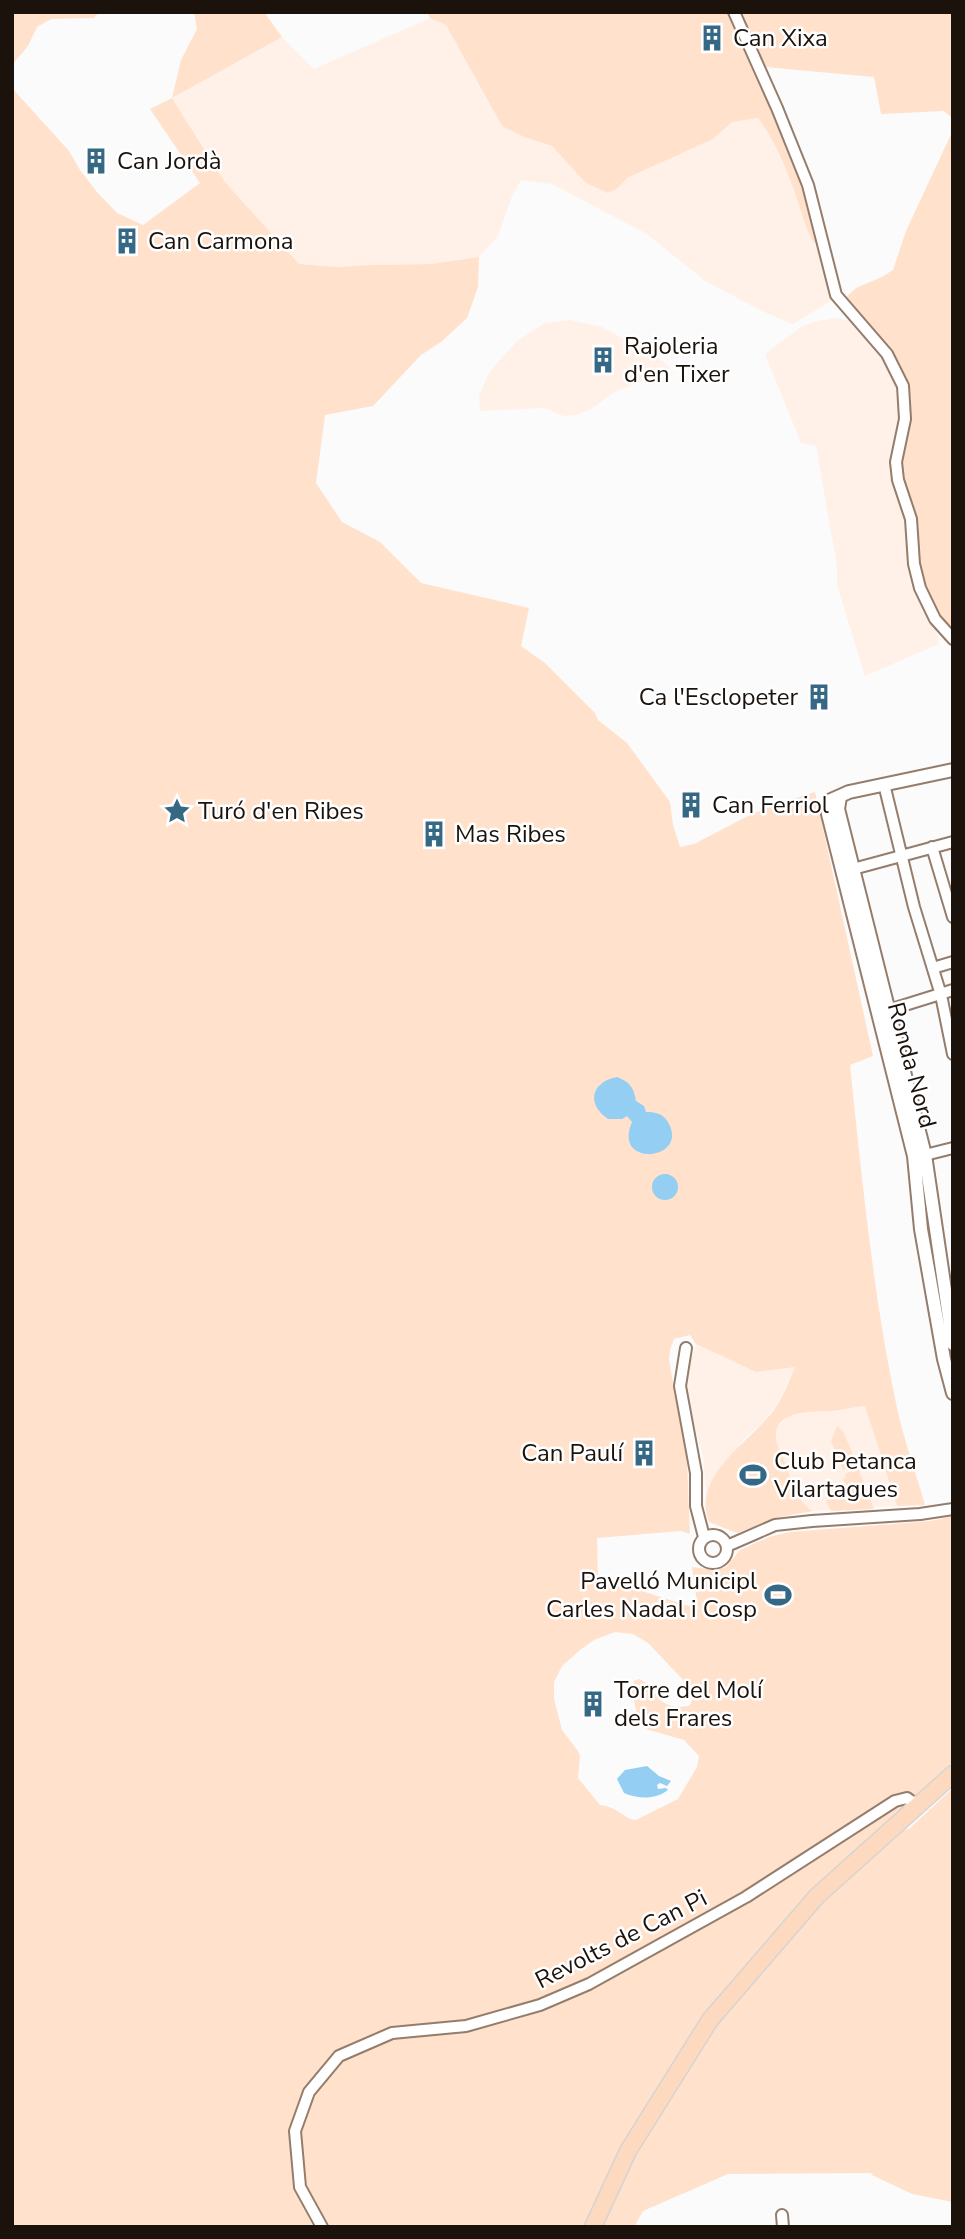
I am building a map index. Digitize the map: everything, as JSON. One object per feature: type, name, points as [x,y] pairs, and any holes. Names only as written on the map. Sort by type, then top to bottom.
[{"type":"main road","points":[[593,2227],[628,2151],[710,2020],[817,1896],[953,1774]]},
{"type":"street","points":[[734,12],[808,185],[836,295],[887,354],[903,386],[905,419],[896,462],[898,480],[911,519],[914,564],[920,588],[935,619],[953,639]]},
{"type":"street","points":[[835,799],[849,792],[953,770]]},
{"type":"street","points":[[884,785],[900,855],[941,995],[953,1054]]},
{"type":"street","name":"Ronda Nord","points":[[835,799],[925,1154],[953,1344]]},
{"type":"street","name":"Ronda Nord","points":[[835,799],[828,814],[914,1156],[921,1229],[944,1359],[953,1393]]},
{"type":"street","points":[[853,869],[953,842]]},
{"type":"street","points":[[932,847],[953,917]]},
{"type":"street","points":[[933,968],[953,962]]},
{"type":"street","points":[[889,1010],[953,990]]},
{"type":"street","points":[[925,1154],[953,1148]]},
{"type":"street","points":[[686,1348],[680,1386],[696,1473],[696,1506],[704,1538]]},
{"type":"street","points":[[727,1546],[775,1525],[920,1514],[953,1508]]},
{"type":"street","points":[[715,1534],[720,1536],[727,1546],[722,1560],[706,1562],[701,1557],[699,1543],[704,1538],[715,1534]]},
{"type":"street","name":"Revolts de Can Pi","points":[[322,2227],[300,2187],[295,2130],[309,2092],[339,2056],[392,2033],[466,2026],[540,2005],[589,1984],[746,1898],[895,1801],[907,1798],[918,1806]]},
{"type":"shaded area","points":[[12,12],[99,12],[94,18],[51,19],[37,27],[28,46],[12,65]]},
{"type":"shaded area","points":[[194,12],[264,12],[282,37],[172,98],[181,60],[197,29]]},
{"type":"shaded area","points":[[427,12],[728,12],[803,182],[820,242],[814,243],[782,160],[758,118],[732,122],[713,139],[627,178],[618,188],[608,193],[586,183],[552,146],[502,126],[446,25],[430,18]]},
{"type":"shaded area","points":[[738,12],[953,12],[953,130],[951,117],[944,111],[881,114],[874,77],[765,67]]},
{"type":"shaded area","points":[[430,18],[446,25],[502,126],[552,146],[567,161],[618,188],[627,178],[713,139],[732,122],[758,118],[768,131],[820,242],[834,299],[793,324],[705,281],[647,234],[552,184],[521,180],[512,196],[498,236],[479,257],[431,264],[338,267],[299,264],[224,181],[172,98],[282,37],[314,69]]},
{"type":"shaded area","points":[[12,88],[69,151],[97,192],[117,213],[143,225],[200,183],[150,109],[172,98],[224,181],[299,264],[338,267],[431,264],[479,257],[478,287],[467,318],[441,342],[421,355],[373,406],[325,415],[316,483],[342,522],[380,542],[421,583],[529,608],[521,646],[545,663],[595,713],[598,720],[627,743],[670,802],[680,847],[694,844],[752,814],[815,792],[873,1056],[850,1065],[864,1194],[889,1366],[900,1420],[925,1505],[897,1506],[865,1406],[799,1413],[779,1425],[776,1437],[779,1449],[799,1496],[813,1511],[780,1517],[737,1533],[709,1522],[706,1505],[708,1488],[716,1473],[776,1407],[795,1367],[756,1372],[696,1344],[690,1335],[674,1339],[669,1360],[687,1462],[690,1534],[681,1531],[597,1538],[598,1577],[698,1609],[692,1567],[715,1570],[726,1567],[740,1550],[769,1537],[790,1532],[931,1521],[953,1516],[953,1762],[879,1831],[909,1829],[953,1788],[953,2202],[912,2194],[871,2173],[728,2174],[643,2211],[634,2227],[12,2227]],"holes":[[[615,1632],[633,1634],[648,1643],[687,1684],[692,1701],[689,1706],[669,1705],[639,1679],[634,1681],[631,1689],[639,1722],[646,1729],[684,1740],[699,1756],[697,1767],[678,1799],[636,1820],[600,1805],[578,1778],[580,1756],[562,1730],[554,1699],[554,1682],[562,1666],[580,1650],[594,1640]]]},
{"type":"shaded area","points":[[953,130],[953,632],[931,603],[920,575],[916,528],[901,469],[910,412],[906,382],[884,343],[843,300],[856,288],[893,270],[906,231]]},
{"type":"shaded area","points":[[836,318],[848,320],[858,326],[884,356],[900,394],[903,505],[925,608],[936,630],[939,644],[865,676],[837,585],[837,566],[816,446],[801,443],[765,354],[801,327]]},
{"type":"shaded area","points":[[570,320],[602,327],[663,361],[670,369],[611,394],[593,408],[576,415],[564,416],[544,408],[480,411],[479,395],[490,371],[517,341],[545,323]]},
{"type":"shaded area","points":[[696,1344],[756,1372],[795,1367],[776,1406],[744,1439],[709,1485],[707,1501],[703,1456],[687,1399],[685,1381]]},
{"type":"shaded area","points":[[865,1406],[897,1506],[813,1511],[806,1507],[800,1498],[778,1447],[778,1427],[787,1417],[806,1412]]},
{"type":"shaded area","points":[[837,1426],[843,1431],[857,1464],[843,1470],[831,1441]]},
{"type":"shaded area","points":[[858,1468],[874,1509],[831,1511],[826,1501],[849,1492],[843,1479],[845,1474]]},
{"type":"water","points":[[617,1077],[631,1086],[636,1101],[644,1106],[646,1112],[660,1114],[669,1124],[672,1136],[668,1146],[660,1152],[640,1153],[632,1147],[629,1137],[632,1122],[627,1116],[622,1119],[608,1119],[596,1107],[594,1094],[597,1089]]},
{"type":"water","points":[[665,1174],[675,1177],[678,1187],[675,1197],[665,1200],[655,1197],[652,1187],[655,1177]]},
{"type":"water","points":[[647,1766],[659,1776],[671,1781],[667,1786],[660,1783],[657,1785],[658,1789],[668,1790],[658,1796],[646,1798],[624,1793],[617,1779],[625,1770]]},
{"type":"place","name":"Can Xixa","points":[[712,38]]},
{"type":"place","name":"Can Jordà","points":[[96,161]]},
{"type":"place","name":"Can Carmona","points":[[127,241]]},
{"type":"place","name":"Rajoleria d'en Tixer","points":[[603,360]]},
{"type":"place","name":"Ca l'Esclopeter","points":[[819,697]]},
{"type":"place","name":"Can Ferriol","points":[[691,805]]},
{"type":"place","name":"Turó d'en Ribes","points":[[177,811]]},
{"type":"place","name":"Mas Ribes","points":[[434,834]]},
{"type":"place","name":"Can Paulí","points":[[644,1453]]},
{"type":"place","name":"Club Petanca Vilartagues","points":[[753,1475]]},
{"type":"place","name":"Pavelló Municipl Carles Nadal i Cosp","points":[[778,1595]]},
{"type":"place","name":"Torre del Molí dels Frares","points":[[593,1704]]}]
